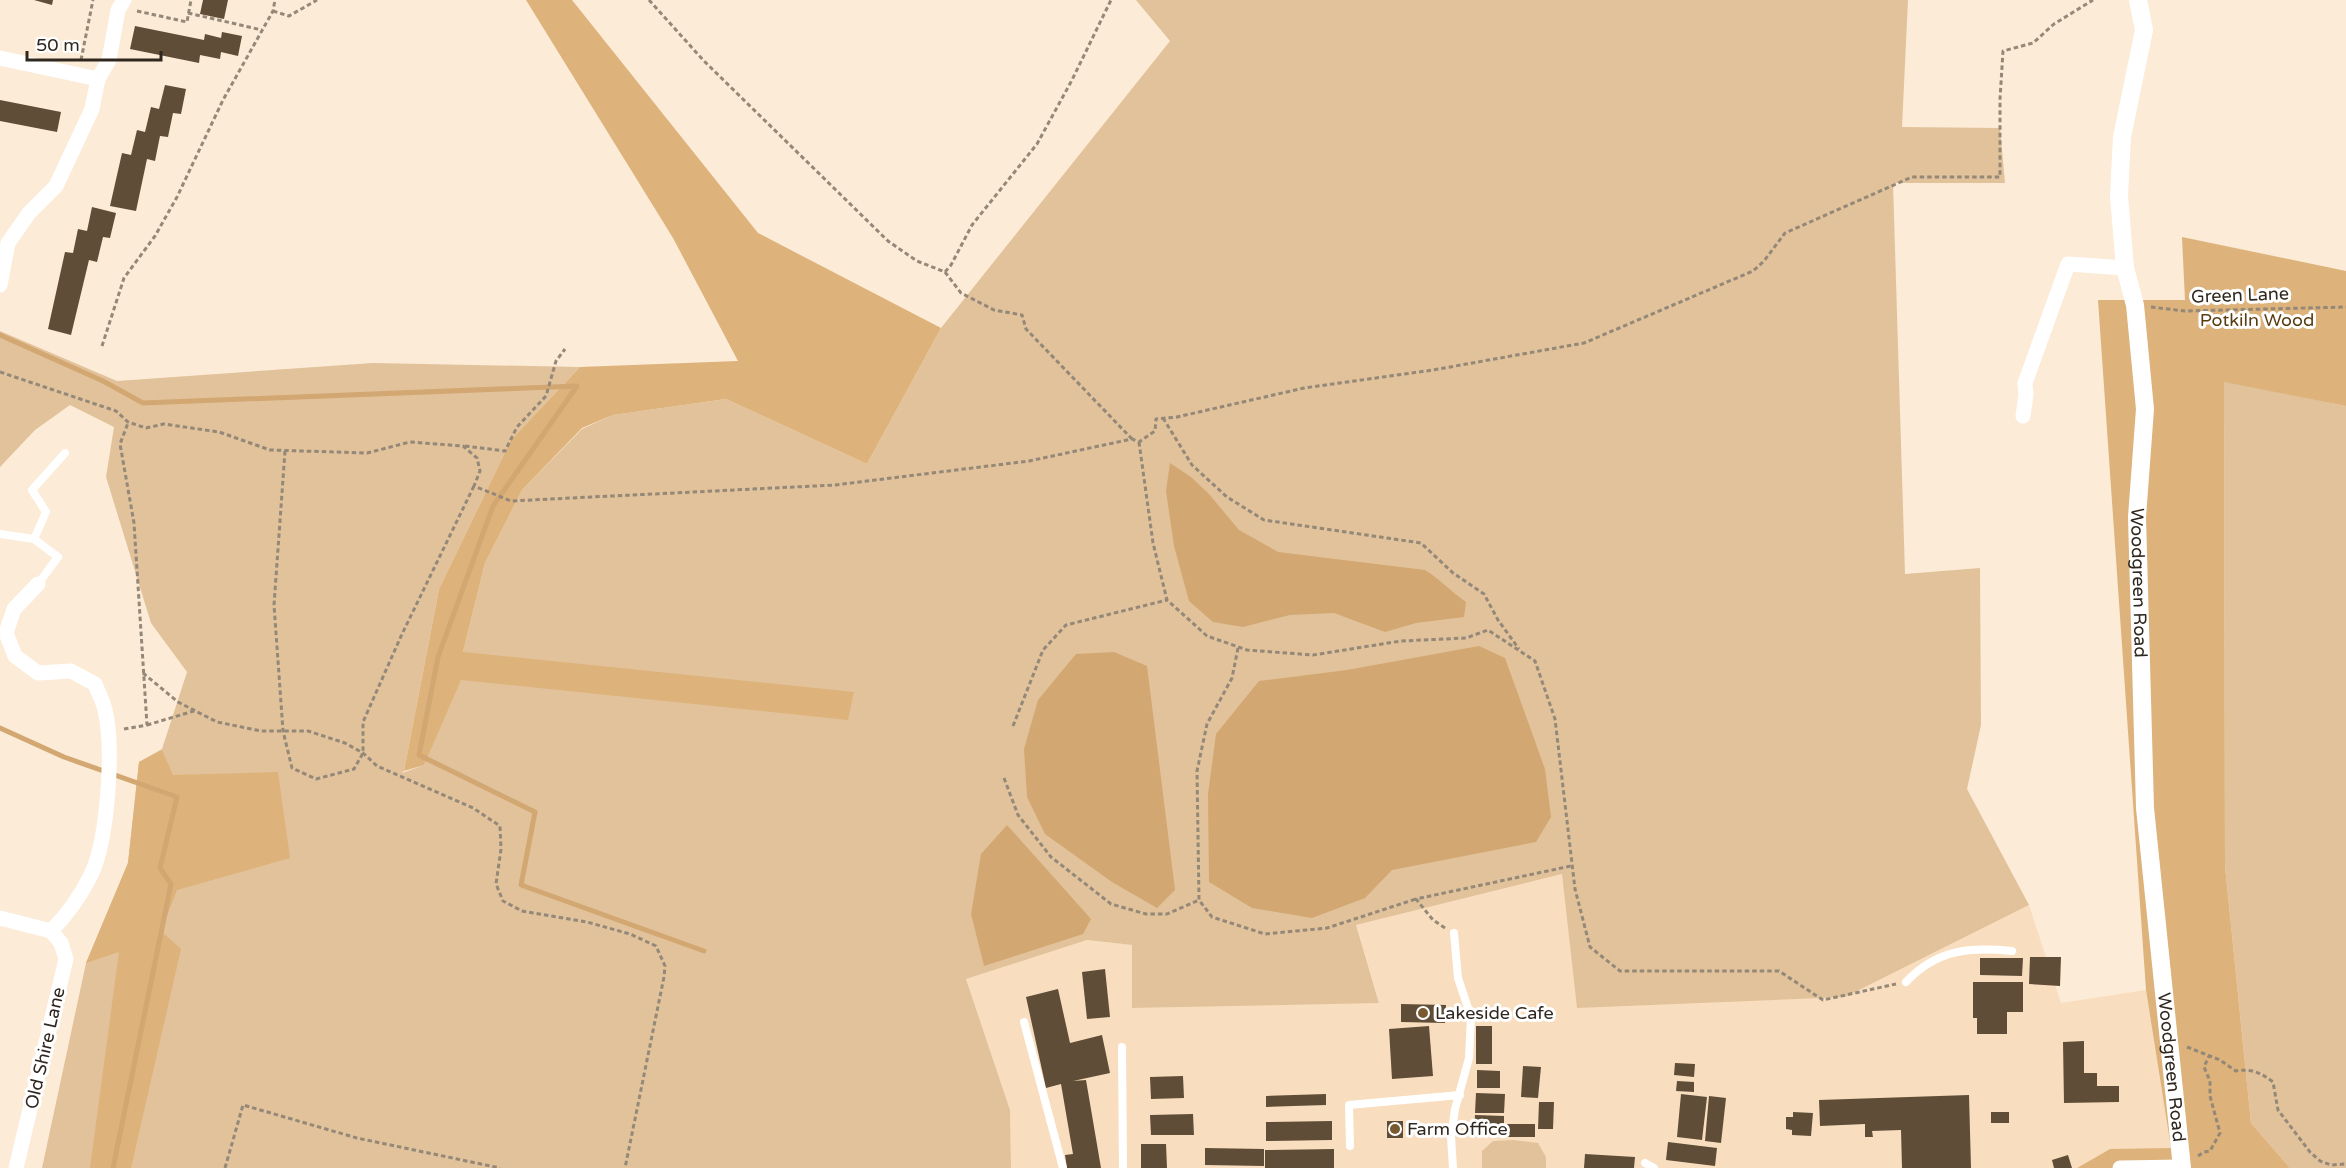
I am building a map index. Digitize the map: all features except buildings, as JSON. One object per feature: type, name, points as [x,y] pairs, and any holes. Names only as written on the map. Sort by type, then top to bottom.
[{"type":"street","name":"Woodgreen Road","points":[[2138,0],[2144,30],[2122,137],[2119,196],[2125,268],[2135,305],[2145,409],[2137,518],[2145,808],[2182,1166]]},
{"type":"street","points":[[0,285],[8,243],[29,213],[56,186],[92,109],[98,79],[109,60],[118,10],[123,2]]},
{"type":"street","points":[[0,58],[98,79]]},
{"type":"street","points":[[2024,416],[2025,383],[2068,264],[2125,268]]},
{"type":"street","points":[[0,918],[51,931],[79,896],[92,872],[103,830],[108,785],[107,733],[105,710],[95,684],[71,671],[38,672],[15,656],[6,633],[14,609],[38,584]]},
{"type":"street","name":"Old Shire Lane","points":[[16,1168],[66,959],[61,943],[51,931]]},
{"type":"street","points":[[2120,1168],[2182,1166]]},
{"type":"lane","points":[[34,539],[46,512],[32,490],[65,453]]},
{"type":"lane","points":[[0,534],[34,539],[58,557],[38,584]]},
{"type":"lane","points":[[1453,1168],[1451,1137],[1455,1109],[1469,1058],[1471,1017],[1458,978],[1454,933]]},
{"type":"lane","points":[[1906,982],[1919,969],[1933,961],[1965,950],[2012,951]]},
{"type":"lane","points":[[1024,1022],[1064,1168]]},
{"type":"lane","points":[[1122,1047],[1123,1168]]},
{"type":"lane","points":[[1350,1146],[1349,1105],[1460,1095]]},
{"type":"lane","points":[[1646,1163],[1654,1168]]},
{"type":"path","points":[[79,74],[93,0]]},
{"type":"path","points":[[123,2],[137,11],[187,21],[191,0]]},
{"type":"path","points":[[102,346],[124,278],[155,236],[177,197],[223,100],[273,11],[275,0]]},
{"type":"path","points":[[273,11],[289,16],[317,0]]},
{"type":"path","points":[[649,0],[704,61],[888,241],[918,261],[945,272],[961,292],[994,310],[1022,315],[1026,329],[1132,439],[1139,442]]},
{"type":"path","points":[[945,272],[972,225],[1037,144],[1072,80],[1111,0]]},
{"type":"path","points":[[1139,442],[1155,431],[1156,419],[1304,388],[1433,370],[1584,343],[1753,272],[1785,233],[1912,177],[2000,177],[2000,99],[2004,51],[2033,43],[2054,24],[2093,0]]},
{"type":"path","points":[[188,14],[262,30]]},
{"type":"path","name":"Green Lane","points":[[2135,305],[2185,311],[2346,307]]},
{"type":"path","points":[[0,372],[116,411],[128,422],[146,428],[164,424],[219,432],[270,450],[367,453],[410,442],[506,451],[517,427],[546,396],[556,361],[565,349]]},
{"type":"path","points":[[1163,418],[1192,465],[1227,497],[1264,520],[1421,543],[1453,573],[1484,594],[1498,620],[1521,651]]},
{"type":"path","points":[[128,422],[120,444],[134,523],[147,725]]},
{"type":"path","points":[[474,486],[511,501],[835,485],[1029,461],[1132,439]]},
{"type":"path","points":[[1139,442],[1153,543],[1167,600],[1207,636],[1246,651],[1313,655],[1401,641],[1466,638],[1488,630],[1535,661],[1555,719],[1575,889],[1590,946],[1620,971],[1779,971],[1823,1000],[1906,982]]},
{"type":"path","points":[[285,451],[274,605],[284,731],[292,768],[316,779],[354,769],[363,753],[363,722],[402,633],[480,471],[477,458],[464,446]]},
{"type":"path","points":[[1013,726],[1043,650],[1066,626],[1167,600]]},
{"type":"path","points":[[1238,648],[1232,678],[1207,724],[1197,771],[1199,900],[1212,917],[1265,934],[1327,928],[1416,899],[1572,866]]},
{"type":"path","points":[[142,672],[178,702],[218,722],[261,731],[308,731],[345,743],[363,753],[377,766],[473,808],[500,826],[501,849],[496,884],[503,901],[522,911],[587,922],[630,934],[656,946],[665,966],[664,977],[625,1168]]},
{"type":"path","points":[[107,733],[147,725],[196,711]]},
{"type":"path","points":[[1004,778],[1018,815],[1051,857],[1111,904],[1146,914],[1167,914],[1199,900]]},
{"type":"path","points":[[1416,899],[1432,920],[1454,933]]},
{"type":"path","points":[[2170,1049],[2188,1047],[2220,1060],[2236,1071],[2252,1069],[2273,1082],[2278,1110],[2310,1152],[2320,1161],[2331,1165],[2346,1164]]},
{"type":"path","points":[[2182,1166],[2210,1151],[2220,1133],[2210,1096],[2210,1081],[2204,1067],[2209,1056]]},
{"type":"path","points":[[225,1168],[243,1105],[357,1138],[500,1168]]},
{"type":"shaded area","points":[[1136,0],[1908,0],[1902,127],[2000,128],[2005,183],[1893,183],[1905,574],[1980,568],[1981,725],[1967,789],[2029,905],[1845,997],[1577,1008],[1562,874],[1356,925],[1379,1003],[1132,1008],[1132,945],[1087,940],[966,979],[1010,1110],[1011,1168],[42,1168],[86,963],[128,863],[139,762],[162,749],[187,672],[151,623],[106,477],[114,427],[70,405],[35,430],[0,467],[0,331],[117,381],[373,363],[580,367],[511,440],[439,589],[402,773],[424,765],[463,652],[485,563],[522,490],[582,429],[613,415],[726,399],[867,464],[941,328],[1170,41]]},
{"type":"shaded area","points":[[2224,381],[2346,406],[2346,1168],[2290,1168],[2251,1123],[2225,866]]},
{"type":"shaded area","points":[[1170,463],[1191,477],[1209,494],[1239,530],[1278,552],[1425,570],[1466,602],[1464,617],[1416,623],[1385,632],[1334,613],[1290,615],[1243,627],[1213,622],[1189,601],[1174,546],[1166,491]]},
{"type":"shaded area","points":[[1479,646],[1505,658],[1545,769],[1551,817],[1536,842],[1392,870],[1365,898],[1312,918],[1252,908],[1209,882],[1208,794],[1216,734],[1259,681],[1347,670]]},
{"type":"shaded area","points":[[1114,652],[1147,666],[1175,890],[1157,908],[1112,882],[1045,834],[1027,797],[1024,749],[1038,700],[1076,654]]},
{"type":"shaded area","points":[[1007,825],[1091,919],[1083,934],[984,966],[971,914],[981,854]]},
{"type":"shaded area","points":[[1562,874],[1845,997],[2029,905],[2061,1003],[2146,990],[2171,1149],[2110,1149],[2077,1168],[1011,1168],[1010,1110],[966,979],[1087,940],[1132,945],[1132,1008],[1379,1002],[1356,925]]},
{"type":"shaded area","points":[[1513,1140],[1538,1143],[1546,1157],[1546,1168],[1482,1168],[1482,1151],[1493,1141]]},
{"type":"green space","points":[[526,0],[572,0],[758,233],[941,328],[867,464],[726,399],[613,415],[582,428],[522,490],[485,563],[463,652],[854,692],[848,720],[461,680],[424,765],[404,771],[439,589],[511,440],[580,367],[738,361],[673,238]]},
{"type":"green space","name":"Potkiln Wood","points":[[2182,237],[2346,271],[2346,406],[2224,382],[2225,866],[2251,1123],[2290,1168],[2077,1168],[2110,1149],[2171,1148],[2146,990],[2098,300],[2185,300]]},
{"type":"green space","points":[[162,750],[173,775],[278,772],[290,858],[177,890],[161,931],[181,949],[131,1168],[90,1168],[119,952],[86,963],[128,863],[139,762]]},
{"type":"waterway","points":[[0,335],[103,381],[143,403],[577,386],[493,506],[438,657],[419,755],[535,812],[521,885],[704,951]]},
{"type":"waterway","points":[[0,728],[64,757],[177,797],[160,868],[171,884],[113,1168]]},
{"type":"place","name":"Lakeside Cafe","points":[[1423,1013]]},
{"type":"place","name":"Farm Office","points":[[1395,1129]]}]
